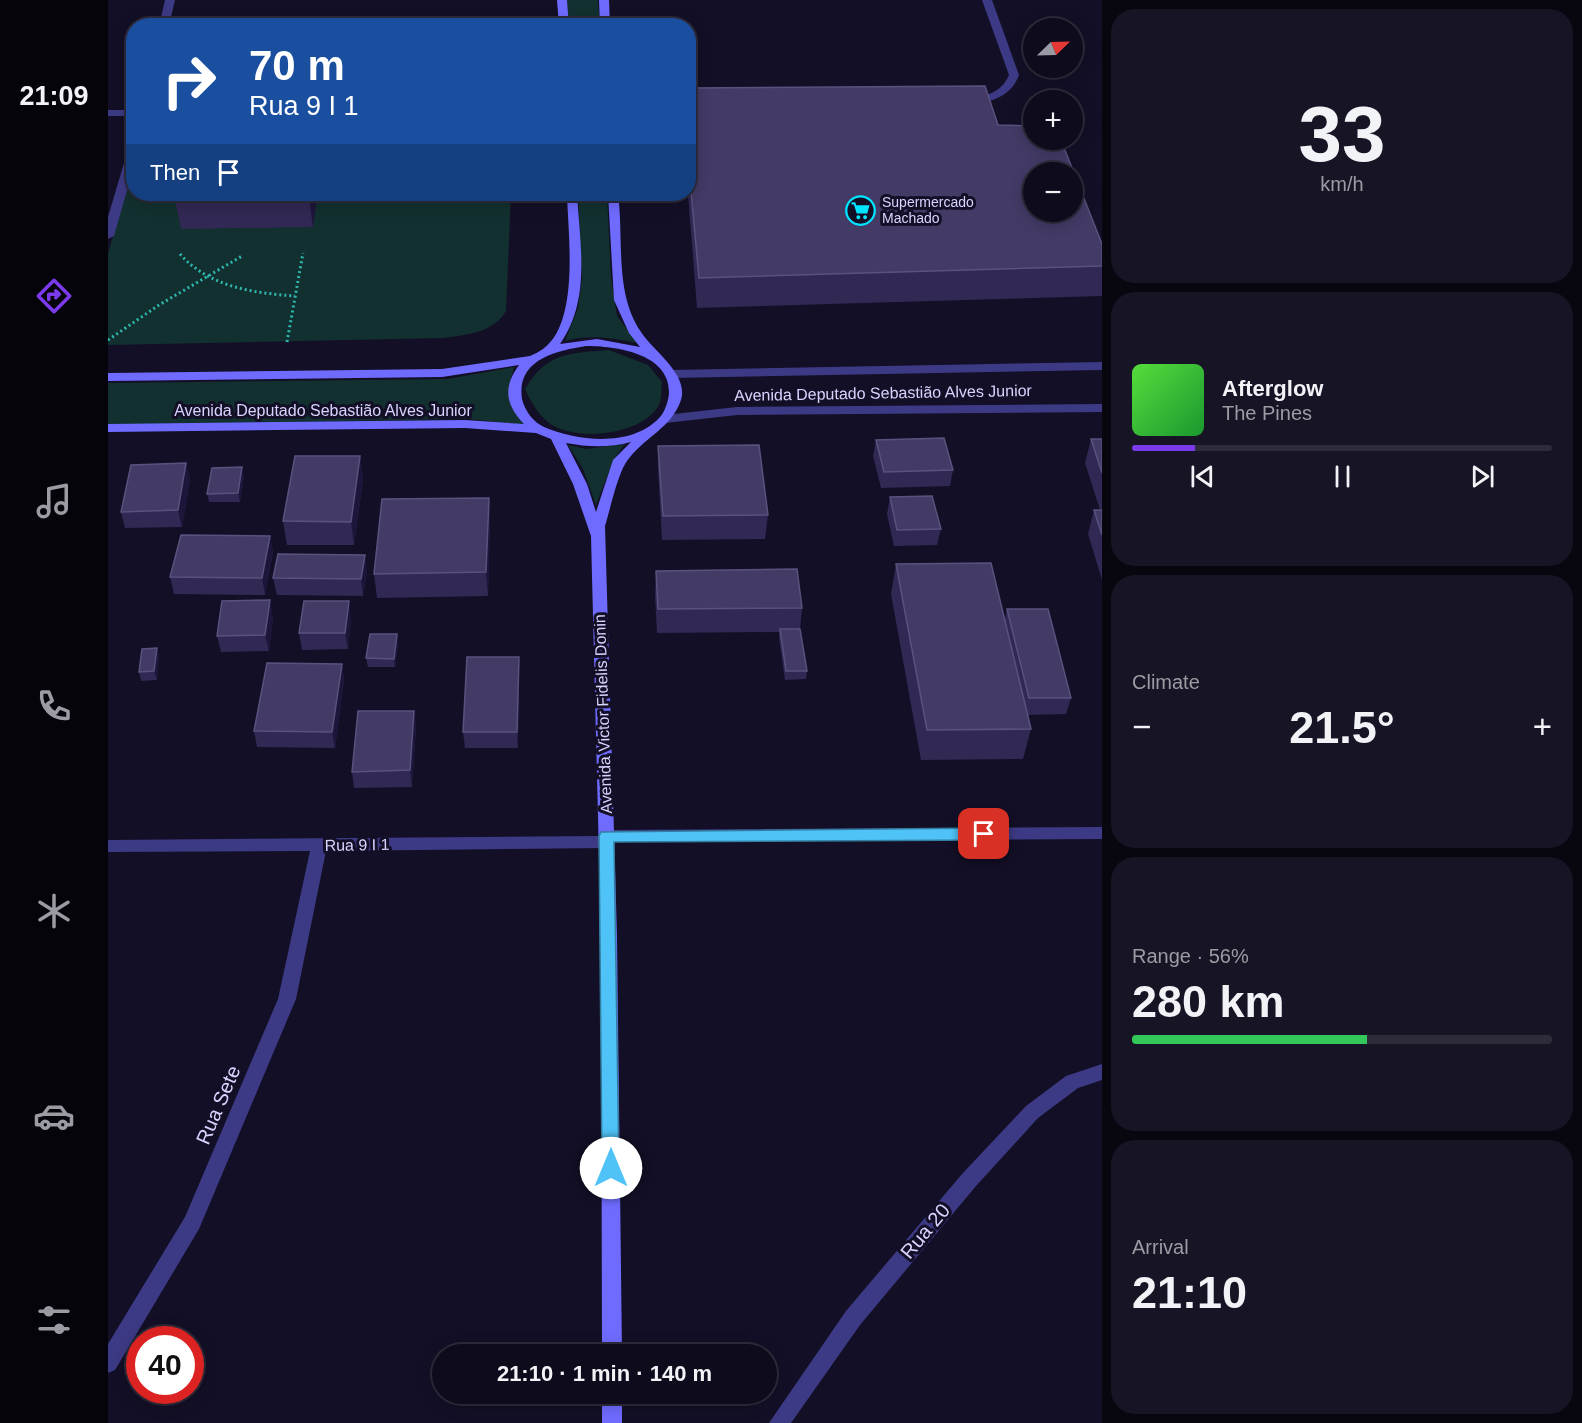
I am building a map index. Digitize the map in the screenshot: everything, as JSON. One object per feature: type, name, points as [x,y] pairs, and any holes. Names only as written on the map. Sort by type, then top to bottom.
[{"type":"street","points":[[166,18],[170,0]]},
{"type":"street","points":[[562,0],[563,18]]},
{"type":"street","points":[[604,0],[605,18]]},
{"type":"street","points":[[956,103],[986,99],[1001,94],[1011,85],[1014,75],[987,0]]},
{"type":"street","points":[[108,113],[126,113]]},
{"type":"street","points":[[108,236],[126,174]]},
{"type":"street","points":[[548,351],[561,335],[571,313],[574,288],[572,201]]},
{"type":"street","points":[[614,201],[621,300],[635,333],[671,374],[676,389],[674,404],[665,419],[649,431],[614,442],[594,443],[555,437],[538,429],[516,407],[513,395],[518,376],[533,359],[548,351],[586,342],[607,342],[626,346],[658,361]]},
{"type":"street","name":"Avenida Deputado Sebastião Alves Junior","points":[[108,377],[442,373],[533,359]]},
{"type":"street","name":"Avenida Deputado Sebastião Alves Junior","points":[[671,374],[1102,366]]},
{"type":"street","name":"Avenida Deputado Sebastião Alves Junior","points":[[665,419],[738,411],[1102,408]]},
{"type":"street","name":"Avenida Deputado Sebastião Alves Junior","points":[[108,428],[465,424],[538,429]]},
{"type":"street","name":"Avenida Victor Fidelis Donin","points":[[612,1344],[606,839],[598,526],[620,460],[649,431]]},
{"type":"street","name":"Avenida Victor Fidelis Donin","points":[[555,437],[580,484],[598,542]]},
{"type":"street","name":"Rua 9 I 1","points":[[108,846],[1102,833]]},
{"type":"street","name":"Rua Sete","points":[[108,1363],[192,1223],[287,999],[319,845]]},
{"type":"street","name":"Rua 20","points":[[779,1423],[853,1318],[969,1180],[1032,1112],[1072,1082],[1102,1072]]},
{"type":"street","points":[[612,1404],[612,1423]]},
{"type":"path","points":[[180,254],[191,267],[240,288],[295,296]]},
{"type":"path","points":[[287,342],[303,254]]},
{"type":"path","points":[[108,340],[159,305],[211,277],[242,256]]},
{"type":"green space","points":[[567,0],[598,0],[599,18],[568,18]]},
{"type":"green space","points":[[126,193],[126,201],[511,201],[506,311],[494,324],[478,332],[443,338],[108,345],[108,253]]},
{"type":"green space","points":[[578,201],[607,201],[611,277],[617,316],[638,343],[592,337],[565,341],[578,308],[582,278]]},
{"type":"green space","points":[[609,350],[648,365],[662,382],[659,405],[638,424],[607,433],[575,433],[549,423],[535,407],[525,389],[533,377],[551,361],[561,357]]},
{"type":"green space","points":[[514,367],[509,399],[514,411],[527,425],[468,419],[108,425],[108,383],[447,379]]},
{"type":"green space","points":[[625,444],[614,459],[596,505],[583,469],[568,445],[586,449]]},
{"type":"building","name":"Supermercado Machado","points":[[985,86],[998,125],[1023,126],[1023,150],[1065,150],[1070,162],[1023,162],[1023,222],[1083,222],[1083,196],[1102,244],[1102,266],[699,278],[692,201],[696,201],[696,88]]},
{"type":"building","points":[[944,438],[953,470],[884,472],[876,440]]},
{"type":"building","points":[[1091,439],[1102,439],[1102,473]]},
{"type":"building","points":[[759,445],[768,515],[663,516],[658,446]]},
{"type":"building","points":[[295,456],[360,456],[351,522],[283,521]]},
{"type":"building","points":[[186,463],[178,510],[121,512],[131,465]]},
{"type":"building","points":[[242,467],[238,493],[207,494],[212,468]]},
{"type":"building","points":[[932,496],[941,529],[897,530],[890,497]]},
{"type":"building","points":[[489,498],[486,572],[374,574],[382,499]]},
{"type":"building","points":[[1094,510],[1102,510],[1102,535]]},
{"type":"building","points":[[181,535],[270,536],[262,578],[170,577]]},
{"type":"building","points":[[278,554],[365,555],[361,579],[273,578]]},
{"type":"building","points":[[991,563],[1031,729],[927,730],[896,564]]},
{"type":"building","points":[[797,569],[802,608],[658,609],[656,571]]},
{"type":"building","points":[[270,600],[265,635],[217,636],[222,601]]},
{"type":"building","points":[[304,601],[349,601],[345,633],[299,633]]},
{"type":"building","points":[[1007,609],[1048,609],[1071,698],[1029,698]]},
{"type":"building","points":[[780,629],[800,629],[807,671],[786,671]]},
{"type":"building","points":[[370,634],[397,634],[394,659],[366,658]]},
{"type":"building","points":[[157,648],[154,671],[139,672],[142,649]]},
{"type":"building","points":[[467,657],[519,657],[517,732],[463,732]]},
{"type":"building","points":[[267,663],[342,664],[332,732],[254,731]]},
{"type":"building","points":[[358,711],[414,711],[410,770],[352,772]]},
{"type":"place","name":"Supermercado Machado","points":[[861,210]]},
{"type":"route","points":[[611,1168],[606,836],[984,834]]}]
